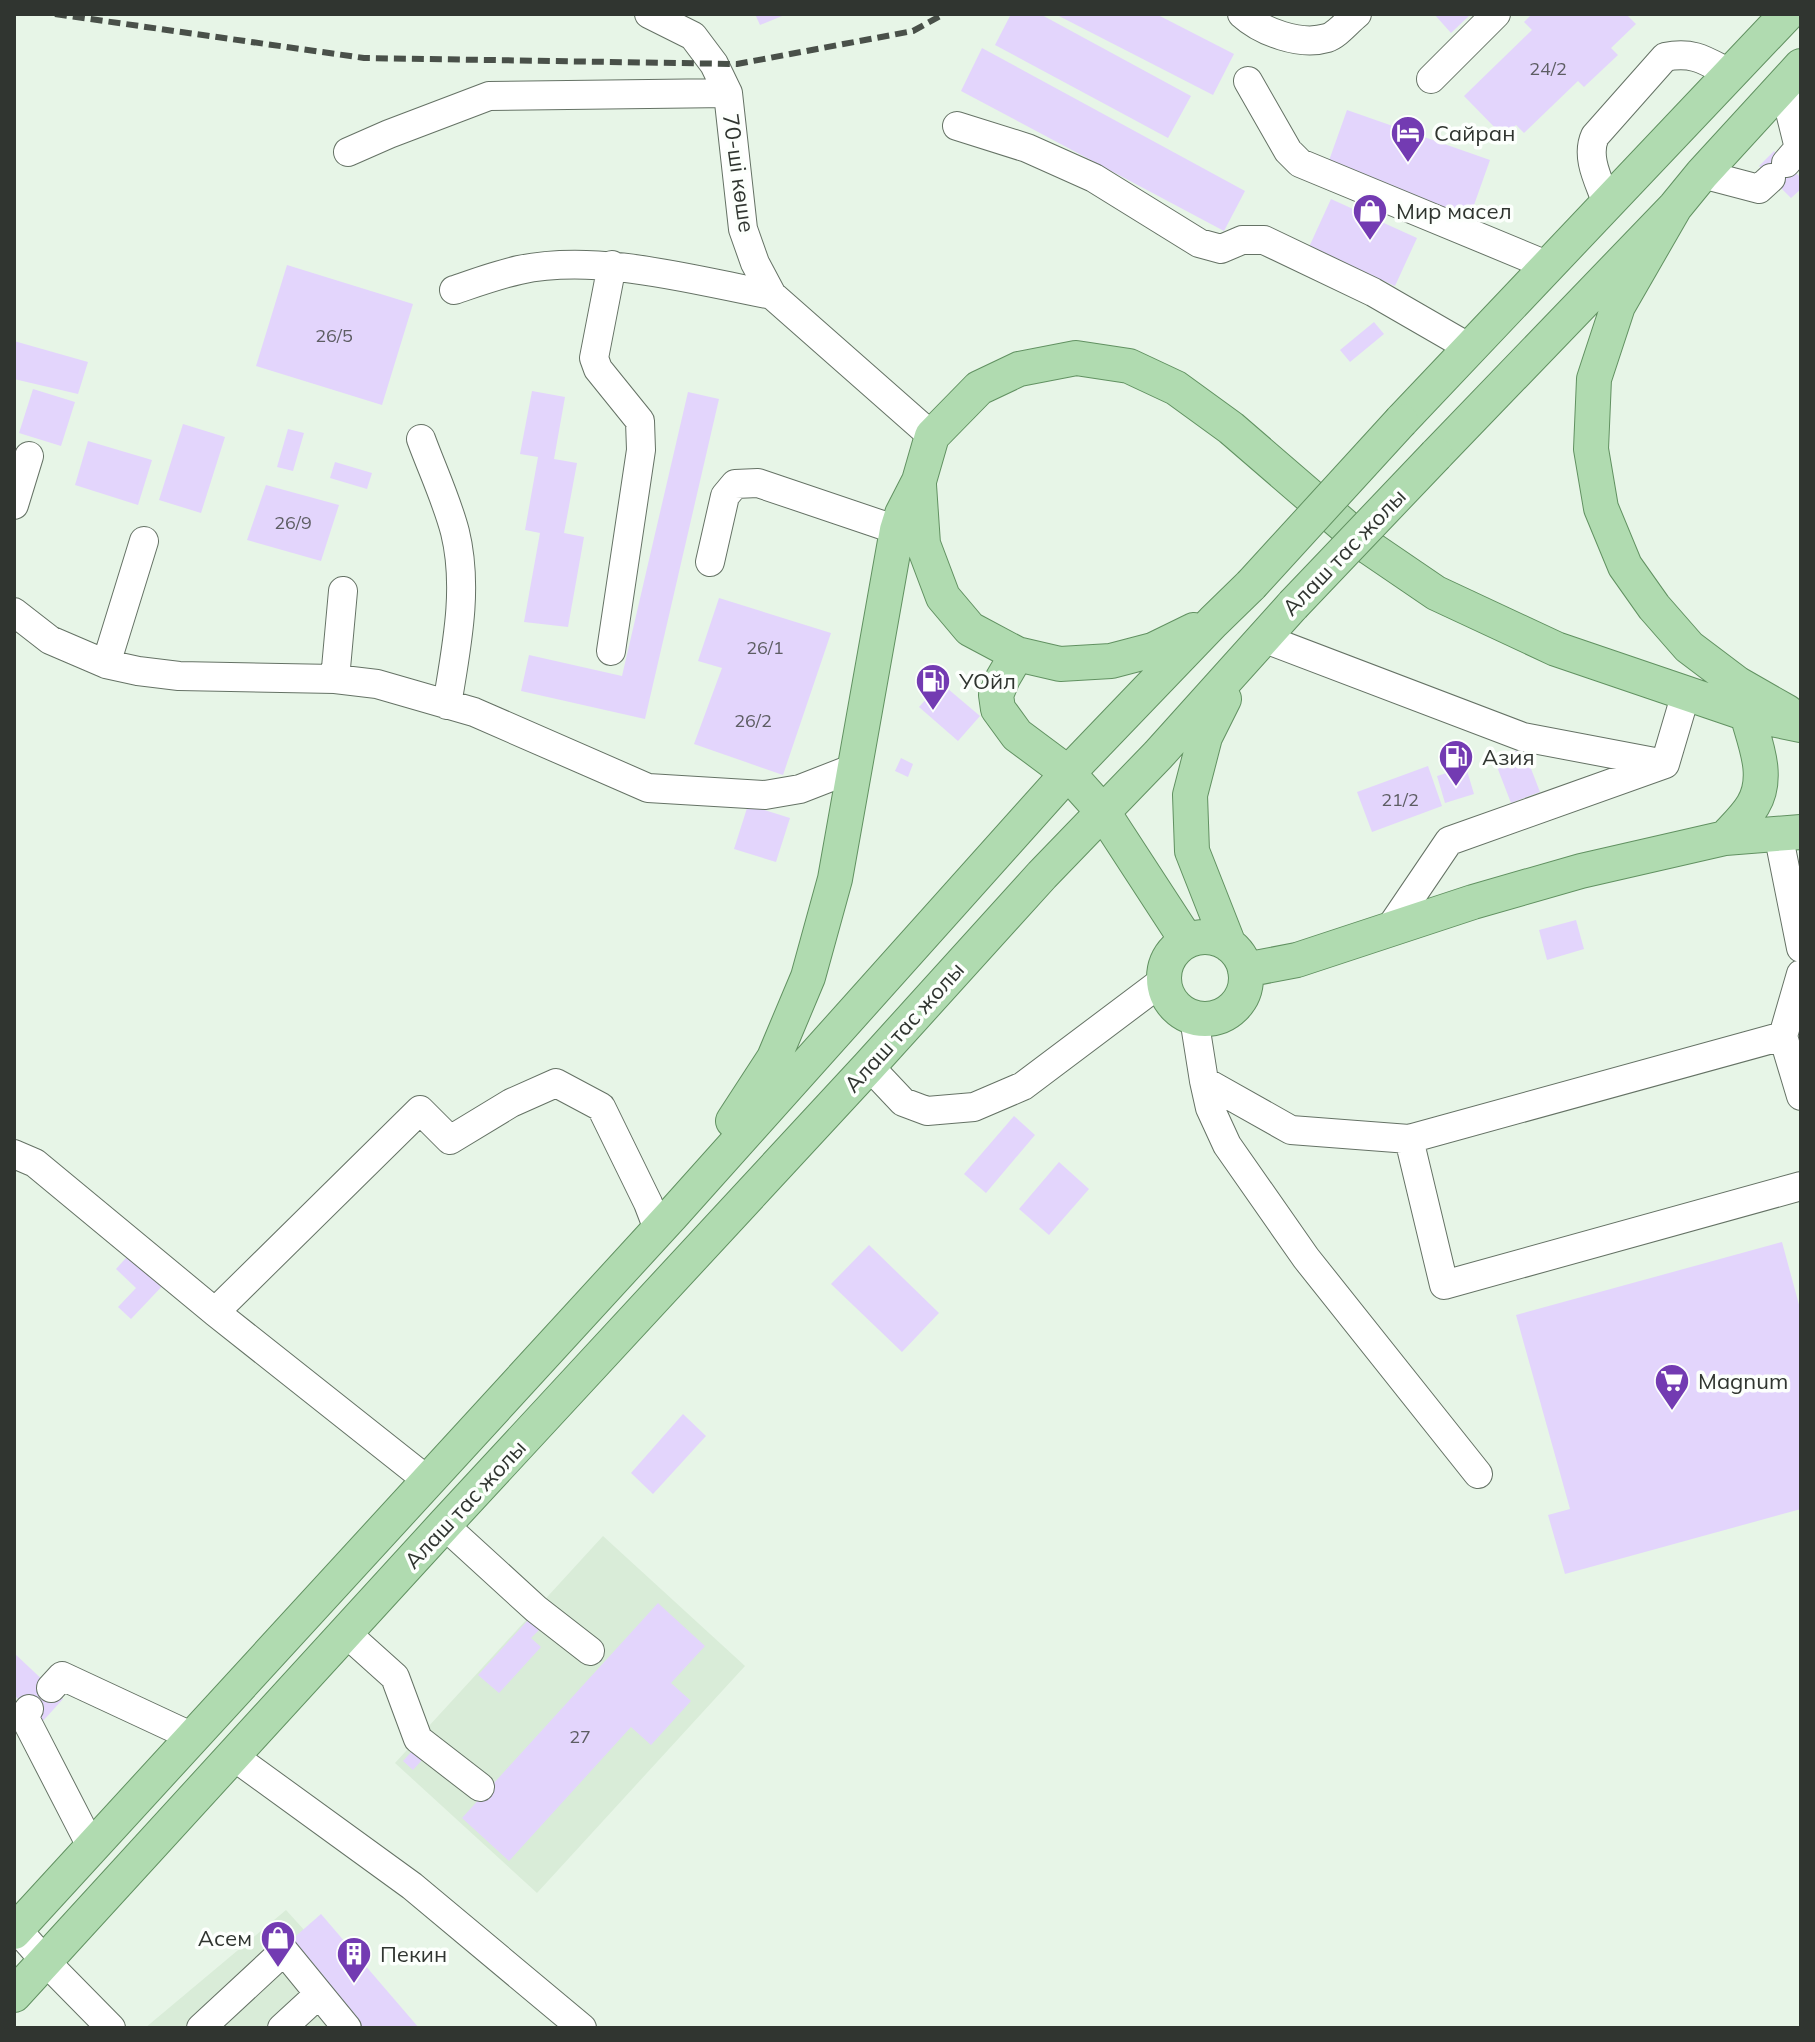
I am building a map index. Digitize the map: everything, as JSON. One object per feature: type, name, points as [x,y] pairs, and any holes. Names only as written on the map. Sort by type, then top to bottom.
[{"type":"main road","name":"Алаш тас жолы","points":[[15,1929],[665,1222],[1068,773],[1251,585],[1401,421],[1787,14]]},
{"type":"main road","name":"Алаш тас жолы","points":[[14,1995],[1042,875],[1158,755],[1293,605],[1675,207],[1792,75]]},
{"type":"main road","points":[[1675,207],[1618,306],[1594,379],[1591,449],[1601,508],[1625,566],[1654,607],[1689,647],[1738,684],[1801,723]]},
{"type":"main road","points":[[665,1222],[774,1058],[808,977],[835,879],[897,530],[919,481],[932,436],[979,388],[1019,369],[1076,358],[1129,366],[1176,388],[1220,420],[1370,548],[1436,593],[1556,649],[1747,714],[1801,723]]},
{"type":"main road","points":[[919,481],[923,544],[943,597],[970,629],[1017,654],[1060,664],[1111,661],[1153,650],[1213,622]]},
{"type":"main road","points":[[1254,649],[1205,737],[1190,795],[1192,851],[1237,958],[1245,984],[1233,1008],[1221,1016],[1194,1018],[1173,1004],[1164,980],[1170,957],[1187,941],[1198,938],[1220,940],[1237,958],[1297,960],[1473,902],[1581,871],[1725,838],[1790,833]]},
{"type":"main road","points":[[1017,654],[996,695],[998,709],[1017,735],[1068,773],[1103,812],[1187,941]]},
{"type":"main road","points":[[1725,838],[1753,805],[1762,784],[1747,714]]},
{"type":"lane","name":"70-ші көше","points":[[649,14],[693,36],[714,64],[728,93],[743,229],[755,263],[772,295],[932,436]]},
{"type":"lane","points":[[1242,14],[1268,32],[1307,41],[1329,38],[1357,14]]},
{"type":"lane","points":[[1431,79],[1496,14]]},
{"type":"lane","points":[[1607,204],[1590,147],[1595,136],[1665,57],[1681,54],[1698,57],[1731,74]]},
{"type":"lane","points":[[1702,174],[1759,189],[1799,148],[1792,75]]},
{"type":"lane","points":[[1248,81],[1288,151],[1300,163],[1549,266]]},
{"type":"lane","points":[[348,152],[489,96],[728,93]]},
{"type":"lane","points":[[957,126],[1027,148],[1094,178],[1199,243],[1221,249],[1242,240],[1264,240],[1373,292],[1470,348]]},
{"type":"lane","points":[[454,290],[519,270],[555,265],[612,265],[772,295]]},
{"type":"lane","points":[[611,651],[642,435],[640,421],[598,369],[594,358],[612,265]]},
{"type":"lane","points":[[421,439],[455,533],[462,585],[447,705]]},
{"type":"lane","points":[[14,505],[29,456]]},
{"type":"lane","points":[[710,562],[725,496],[735,484],[758,483],[897,530]]},
{"type":"lane","points":[[106,664],[144,541]]},
{"type":"lane","points":[[335,679],[343,591]]},
{"type":"lane","points":[[14,612],[50,640],[106,664],[138,671],[179,676],[335,679],[377,684],[474,712],[648,788],[765,795],[800,789],[854,768]]},
{"type":"lane","points":[[1254,649],[1523,737],[1665,764]]},
{"type":"lane","points":[[1665,764],[1686,693]]},
{"type":"lane","points":[[1388,931],[1449,841],[1665,764]]},
{"type":"lane","points":[[1790,833],[1801,948]]},
{"type":"lane","points":[[1801,974],[1783,1036],[1801,1096]]},
{"type":"lane","points":[[869,1066],[903,1102],[927,1111],[974,1107],[1023,1086],[1164,980]]},
{"type":"lane","points":[[1194,1018],[1210,1108],[1227,1145],[1306,1258],[1478,1474]]},
{"type":"lane","points":[[1204,1081],[1291,1130],[1409,1139],[1783,1036]]},
{"type":"lane","points":[[215,1312],[420,1110],[450,1140],[511,1103],[556,1083],[601,1107],[648,1203],[665,1222]]},
{"type":"lane","points":[[1409,1139],[1444,1285],[1801,1186]]},
{"type":"lane","points":[[14,1154],[35,1163],[215,1312],[427,1480]]},
{"type":"lane","points":[[444,1525],[536,1609],[590,1651]]},
{"type":"lane","points":[[346,1633],[395,1677],[418,1739],[480,1787]]},
{"type":"lane","points":[[51,1688],[62,1676],[193,1737]]},
{"type":"lane","points":[[29,1709],[24,1716],[92,1848]]},
{"type":"lane","points":[[233,1756],[412,1886],[582,2028]]},
{"type":"lane","points":[[15,1929],[111,2028]]},
{"type":"lane","points":[[201,2028],[284,1951],[347,2028]]},
{"type":"lane","points":[[282,2028],[319,1994]]},
{"type":"shaded area","points":[[603,1536],[745,1666],[537,1893],[395,1763]]},
{"type":"shaded area","name":"Асем","points":[[286,1910],[393,2028],[145,2028]]},
{"type":"building","points":[[755,14],[787,14],[760,25]]},
{"type":"building","points":[[1011,14],[1040,14],[1191,96],[1168,138],[995,45]]},
{"type":"building","points":[[1055,14],[1156,14],[1234,54],[1213,95]]},
{"type":"building","points":[[1434,14],[1471,14],[1451,33]]},
{"type":"building","points":[[1532,14],[1626,14],[1636,24],[1611,48],[1618,55],[1584,87],[1578,81],[1524,133],[1516,125],[1504,137],[1464,96],[1532,30],[1524,22]]},
{"type":"building","points":[[982,48],[1245,191],[1224,231],[961,91]]},
{"type":"building","name":"Сайран","points":[[1347,110],[1490,160],[1469,219],[1326,169]]},
{"type":"building","points":[[1774,151],[1801,178],[1801,189],[1791,198],[1759,166]]},
{"type":"building","points":[[1331,199],[1417,238],[1395,286],[1309,247]]},
{"type":"building","points":[[287,265],[413,304],[382,405],[256,366]]},
{"type":"building","points":[[1374,322],[1384,334],[1350,362],[1340,350]]},
{"type":"building","points":[[14,341],[88,362],[78,394],[14,379]]},
{"type":"building","points":[[33,389],[75,402],[61,446],[19,433]]},
{"type":"building","points":[[532,391],[565,397],[554,459],[577,463],[564,533],[584,537],[568,627],[524,622],[540,533],[525,530],[538,457],[520,454]]},
{"type":"building","points":[[688,392],[719,399],[645,719],[521,691],[529,655],[622,676]]},
{"type":"building","points":[[183,424],[225,437],[201,513],[159,500]]},
{"type":"building","points":[[288,429],[304,433],[293,471],[277,467]]},
{"type":"building","points":[[88,441],[152,460],[138,505],[75,485]]},
{"type":"building","points":[[335,462],[372,473],[367,489],[330,478]]},
{"type":"building","points":[[266,485],[339,505],[321,561],[247,540]]},
{"type":"building","points":[[719,598],[831,633],[783,775],[694,744],[722,668],[698,661]]},
{"type":"building","points":[[941,683],[980,716],[958,741],[919,707]]},
{"type":"building","points":[[1523,748],[1540,792],[1511,803],[1494,759]]},
{"type":"building","points":[[901,758],[913,764],[908,777],[895,771]]},
{"type":"building","points":[[1428,766],[1442,806],[1372,832],[1357,792]]},
{"type":"building","name":"Азия","points":[[1466,767],[1474,794],[1445,803],[1437,776]]},
{"type":"building","points":[[748,805],[790,818],[776,862],[734,849]]},
{"type":"building","points":[[1576,920],[1584,949],[1547,960],[1539,930]]},
{"type":"building","points":[[1014,1116],[1035,1135],[986,1193],[964,1174]]},
{"type":"building","points":[[1059,1162],[1089,1189],[1049,1235],[1019,1209]]},
{"type":"building","name":"Magnum","points":[[1782,1242],[1801,1312],[1801,1509],[1565,1574],[1548,1515],[1570,1509],[1516,1315]]},
{"type":"building","points":[[869,1245],[939,1313],[902,1352],[831,1284]]},
{"type":"building","points":[[134,1249],[168,1280],[131,1319],[118,1307],[136,1288],[116,1269]]},
{"type":"building","points":[[683,1414],[706,1436],[653,1494],[631,1473]]},
{"type":"building","points":[[658,1603],[705,1646],[671,1683],[691,1701],[651,1745],[631,1727],[509,1861],[462,1818]]},
{"type":"building","points":[[529,1619],[540,1629],[531,1638],[541,1647],[499,1693],[478,1675]]},
{"type":"building","points":[[14,1653],[63,1699],[42,1722],[14,1695]]},
{"type":"building","points":[[413,1750],[423,1759],[413,1770],[403,1761]]},
{"type":"building","name":"Пекин","points":[[321,1914],[419,2028],[363,2028],[289,1942]]},
{"type":"railway","points":[[55,14],[364,58],[737,64],[913,31],[944,14]]},
{"type":"place","name":"Сайран","points":[[1408,164]]},
{"type":"place","name":"Мир масел","points":[[1370,242]]},
{"type":"place","name":"УОйл","points":[[933,712]]},
{"type":"place","name":"Азия","points":[[1456,788]]},
{"type":"place","name":"Magnum","points":[[1672,1412]]},
{"type":"place","name":"Асем","points":[[278,1969]]},
{"type":"place","name":"Пекин","points":[[354,1985]]}]
